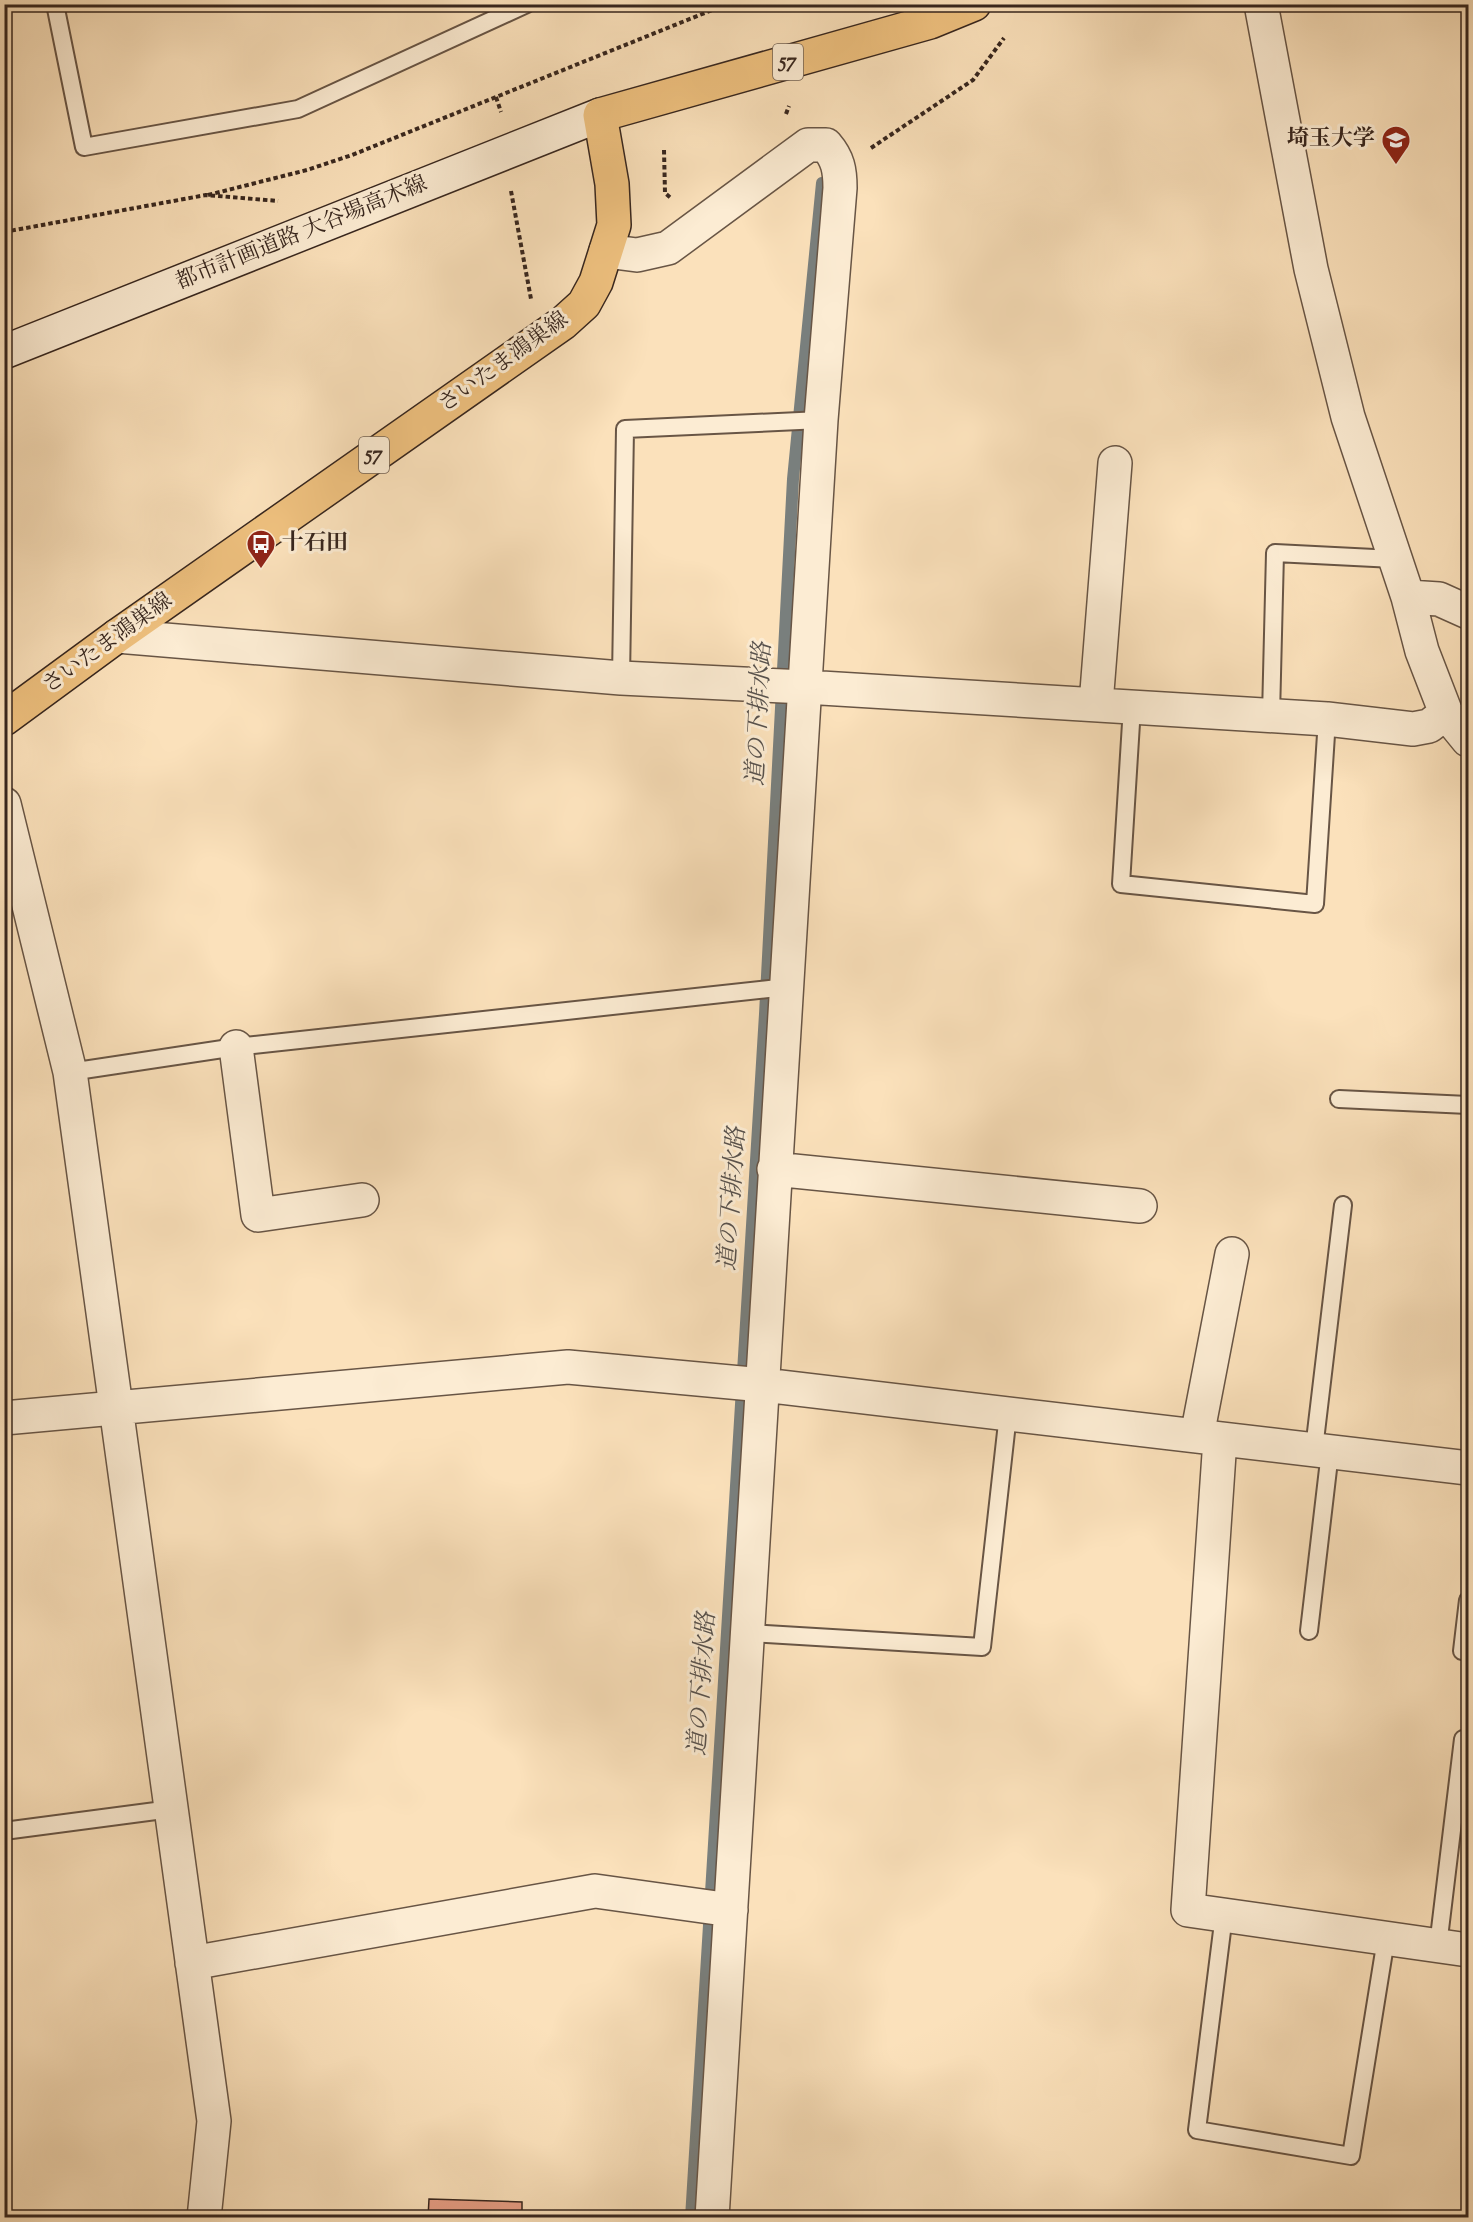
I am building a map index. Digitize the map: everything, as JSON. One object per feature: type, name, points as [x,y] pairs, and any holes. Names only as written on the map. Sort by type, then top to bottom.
[{"type":"main road","name":"57","points":[[600,116],[930,22],[974,4]]},
{"type":"main road","name":"さいたま鴻巣線","points":[[4,719],[117,636],[563,323],[584,304],[596,282],[614,225],[612,184],[600,116]]},
{"type":"street","points":[[1261,4],[1314,280],[1348,417],[1408,597],[1422,651],[1446,713],[1468,740]]},
{"type":"street","name":"都市計画道路 大谷場高木線","points":[[4,352],[600,116]]},
{"type":"street","points":[[606,251],[637,255],[668,248],[808,145],[826,145],[840,168],[821,420],[774,1169],[712,2217]]},
{"type":"street","points":[[1096,704],[1115,463]]},
{"type":"street","points":[[1408,597],[1439,599],[1468,612]]},
{"type":"street","points":[[117,636],[621,678],[1271,715],[1413,729],[1429,726],[1446,713]]},
{"type":"street","points":[[4,804],[70,1072],[214,2121],[204,2217]]},
{"type":"street","points":[[236,1047],[258,1215],[362,1200]]},
{"type":"street","points":[[774,1169],[1140,1206]]},
{"type":"street","points":[[1232,1254],[1209,1437],[1188,1910],[1453,1948]]},
{"type":"street","points":[[4,1418],[568,1367],[762,1385],[1468,1467]]},
{"type":"street","points":[[192,1963],[595,1891],[731,1910]]},
{"type":"lane","points":[[55,4],[84,147],[298,109],[527,4]]},
{"type":"lane","points":[[621,678],[625,429],[821,420]]},
{"type":"lane","points":[[1271,715],[1275,553],[1394,559]]},
{"type":"lane","points":[[1132,707],[1121,885],[1315,904],[1327,719]]},
{"type":"lane","points":[[70,1072],[236,1047],[787,987]]},
{"type":"lane","points":[[1339,1099],[1468,1106]]},
{"type":"lane","points":[[1310,1631],[1322,1450],[1343,1205]]},
{"type":"lane","points":[[748,1633],[982,1647],[1008,1414]]},
{"type":"lane","points":[[1462,1651],[1468,1600]]},
{"type":"lane","points":[[1453,1948],[1463,1739]]},
{"type":"lane","points":[[4,1831],[171,1809]]},
{"type":"lane","points":[[1224,1915],[1197,2130],[1351,2156],[1386,1939]]},
{"type":"path","points":[[4,232],[208,195],[307,170],[352,155],[727,4]]},
{"type":"path","points":[[840,168],[973,80],[1004,38]]},
{"type":"path","points":[[496,97],[501,112]]},
{"type":"path","points":[[511,191],[539,339]]},
{"type":"path","points":[[208,195],[278,201]]},
{"type":"path","points":[[4,289],[9,307]]},
{"type":"building","points":[[429,2199],[522,2202],[522,2218],[428,2218]]},
{"type":"waterway","name":"道の下排水路","points":[[691,2218],[765,1014],[793,479],[822,183]]},
{"type":"place","name":"埼玉大学","points":[[1396,166]]},
{"type":"place","name":"十石田","points":[[261,570]]}]
